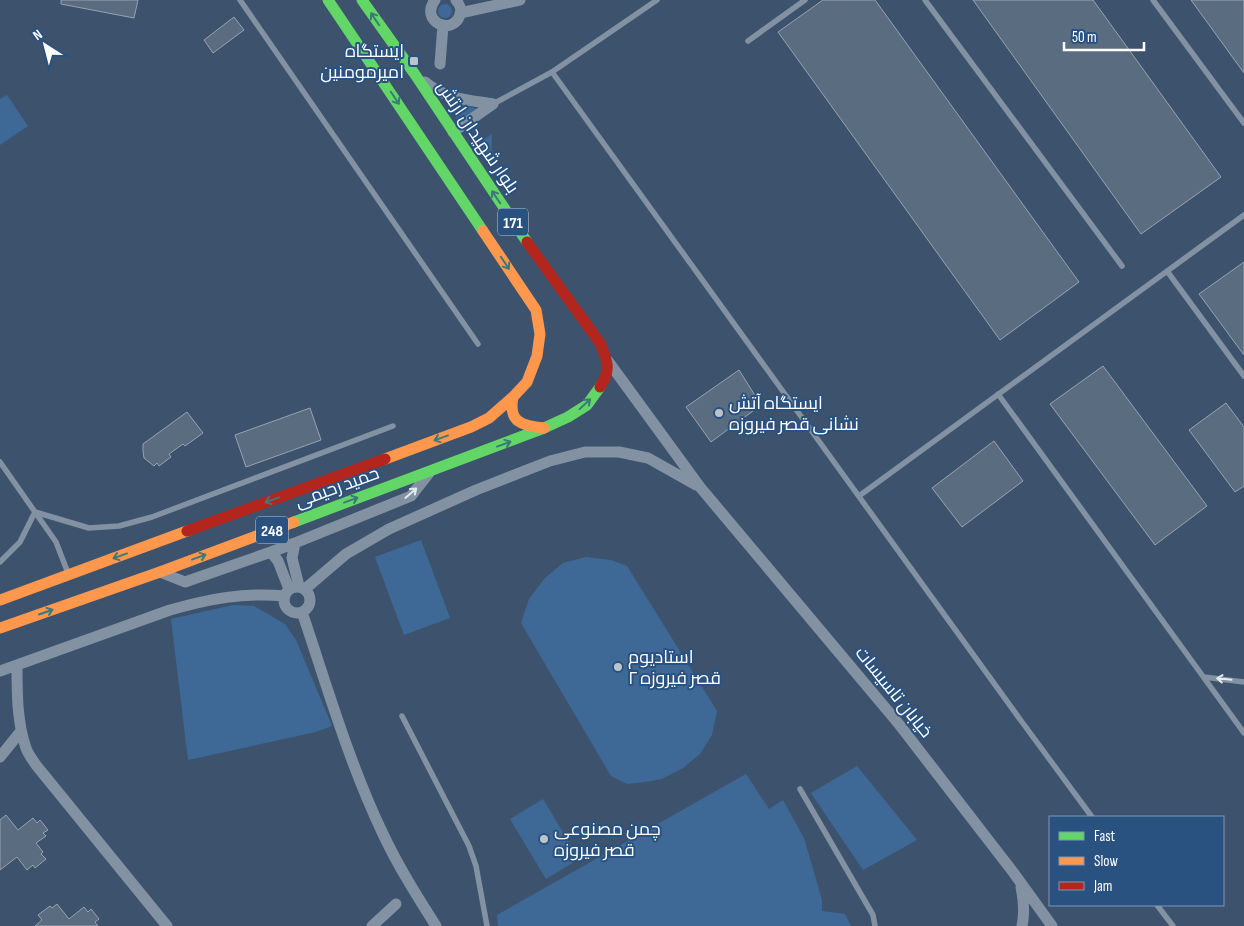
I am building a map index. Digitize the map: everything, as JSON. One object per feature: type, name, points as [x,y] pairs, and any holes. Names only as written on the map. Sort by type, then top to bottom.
[{"type":"main road","name":"171","points":[[328,0],[536,310],[540,334],[537,356],[527,382],[514,398]]},
{"type":"main road","name":"بلوار شهیدان ارتش","points":[[362,0],[380,28],[414,73],[517,228],[600,343],[608,361]]},
{"type":"main road","points":[[524,292],[523,279],[527,271],[538,266],[547,269]]},
{"type":"main road","points":[[514,398],[511,404],[515,420],[532,428],[544,428],[568,417],[587,405],[604,380],[608,361]]},
{"type":"main road","name":"حمید رحیمی","points":[[0,600],[471,426],[489,418],[514,398]]},
{"type":"main road","name":"حمید رحیمی","points":[[0,628],[160,572],[544,428]]},
{"type":"street","points":[[434,1],[431,6],[431,16],[438,24],[443,26],[456,21],[460,8],[456,0]]},
{"type":"street","points":[[460,12],[520,0]]},
{"type":"street","points":[[440,64],[443,26]]},
{"type":"street","points":[[414,73],[429,86],[446,96],[493,104]]},
{"type":"street","points":[[453,132],[493,104]]},
{"type":"street","name":"خیابان تاسیسات","points":[[608,361],[700,487],[898,723],[1013,872],[1052,926]]},
{"type":"street","points":[[0,671],[170,610],[219,598],[294,590],[310,597],[306,609],[302,612],[290,611],[285,604],[294,590],[346,554],[389,529],[476,490],[550,461],[585,452],[619,452],[648,458],[700,487]]},
{"type":"street","points":[[160,572],[185,582],[271,552],[411,496],[431,471]]},
{"type":"street","points":[[294,590],[292,558],[295,543]]},
{"type":"street","points":[[271,552],[294,590]]},
{"type":"street","points":[[302,612],[361,784],[383,834],[407,880],[436,926]]},
{"type":"street","points":[[16,666],[21,731],[27,750],[36,765],[167,926]]},
{"type":"street","points":[[0,757],[21,731]]},
{"type":"street","points":[[1013,872],[1020,885],[1024,900],[1022,926]]},
{"type":"street","points":[[372,926],[396,904]]},
{"type":"lane","points":[[240,0],[478,344]]},
{"type":"lane","points":[[493,104],[552,72],[656,0]]},
{"type":"lane","points":[[748,41],[805,0]]},
{"type":"lane","points":[[924,0],[1122,266]]},
{"type":"lane","points":[[1153,0],[1244,123]]},
{"type":"lane","points":[[552,72],[1091,816]]},
{"type":"lane","points":[[859,496],[1244,215]]},
{"type":"lane","points":[[1167,271],[1244,376]]},
{"type":"lane","points":[[998,394],[1244,733]]},
{"type":"lane","points":[[35,512],[89,528],[119,526],[152,516],[393,426]]},
{"type":"lane","points":[[0,462],[56,542],[69,575]]},
{"type":"lane","points":[[0,562],[20,542],[35,512]]},
{"type":"lane","points":[[1204,677],[1244,682]]},
{"type":"lane","points":[[402,716],[469,846],[478,874],[487,926]]},
{"type":"lane","points":[[800,789],[873,915],[875,926]]},
{"type":"lane","points":[[1158,906],[1173,926]]},
{"type":"shaded area","points":[[442,4],[448,4],[452,11],[448,18],[442,18],[438,14],[438,8]]},
{"type":"shaded area","points":[[7,95],[28,126],[0,145],[0,99]]},
{"type":"shaded area","points":[[444,99],[480,110],[460,124]]},
{"type":"shaded area","points":[[492,134],[491,167],[475,146]]},
{"type":"shaded area","points":[[421,540],[450,618],[404,635],[375,557]]},
{"type":"shaded area","name":"استادیوم قصر فیروزه ۲","points":[[586,557],[611,560],[627,566],[717,711],[712,735],[700,754],[683,768],[662,779],[627,784],[611,776],[521,623],[529,599],[545,578],[563,563]]},
{"type":"shaded area","points":[[233,605],[254,606],[285,624],[296,640],[332,726],[316,732],[188,760],[171,619]]},
{"type":"shaded area","points":[[857,766],[917,840],[863,870],[811,793]]},
{"type":"shaded area","points":[[746,774],[769,809],[783,800],[804,838],[822,900],[822,911],[845,914],[851,926],[498,926],[497,915]]},
{"type":"shaded area","name":"چمن مصنوعی قصر فیروزه","points":[[543,799],[579,859],[546,879],[510,819]]},
{"type":"building","points":[[61,0],[138,0],[134,18],[61,4]]},
{"type":"building","points":[[823,0],[875,0],[1079,282],[1000,340],[778,32]]},
{"type":"building","points":[[973,0],[1093,0],[1221,177],[1141,234]]},
{"type":"building","points":[[1191,0],[1244,0],[1244,73]]},
{"type":"building","points":[[234,17],[244,30],[213,53],[204,40]]},
{"type":"building","points":[[1244,262],[1244,355],[1199,294]]},
{"type":"building","points":[[1103,366],[1207,506],[1155,545],[1050,404]]},
{"type":"building","points":[[739,370],[761,405],[711,442],[686,407]]},
{"type":"building","points":[[1226,403],[1244,427],[1244,486],[1235,492],[1189,430]]},
{"type":"building","points":[[310,408],[321,440],[246,467],[235,435]]},
{"type":"building","points":[[187,412],[203,433],[185,446],[183,444],[169,454],[171,457],[159,466],[157,463],[154,466],[144,458],[143,444]]},
{"type":"building","points":[[994,441],[1023,481],[962,527],[932,488]]},
{"type":"building","points":[[6,815],[18,830],[33,818],[37,823],[40,820],[48,830],[43,833],[46,836],[36,843],[43,852],[41,854],[46,859],[35,868],[33,865],[27,870],[17,857],[0,870],[0,820]]},
{"type":"building","points":[[57,904],[69,919],[84,907],[88,912],[91,909],[99,919],[95,922],[98,926],[35,926],[42,920],[38,915],[50,906],[52,908]]},
{"type":"traffic: fast","points":[[328,0],[483,231]]},
{"type":"traffic: fast","points":[[362,0],[414,73],[527,242]]},
{"type":"traffic: fast","points":[[294,522],[544,428],[568,417],[587,405],[600,387]]},
{"type":"traffic: slow","points":[[385,459],[471,427],[489,418],[527,382],[537,356],[540,334],[536,310],[483,231]]},
{"type":"traffic: slow","points":[[513,397],[513,412],[518,421],[529,426],[544,428]]},
{"type":"traffic: slow","points":[[0,628],[160,572],[294,522]]},
{"type":"traffic: slow","points":[[0,600],[187,531]]},
{"type":"traffic: jam","points":[[527,242],[600,343],[607,365],[606,375],[600,387]]},
{"type":"traffic: jam","points":[[187,531],[385,459]]},
{"type":"place","name":"ایستگاه امیرمومنین","points":[[414,61]]},
{"type":"place","name":"ایستگاه آتش نشانی قصر فیروزه","points":[[719,413]]},
{"type":"place","name":"استادیوم قصر فیروزه ۲","points":[[618,667]]},
{"type":"place","name":"چمن مصنوعی قصر فیروزه","points":[[544,839]]}]
